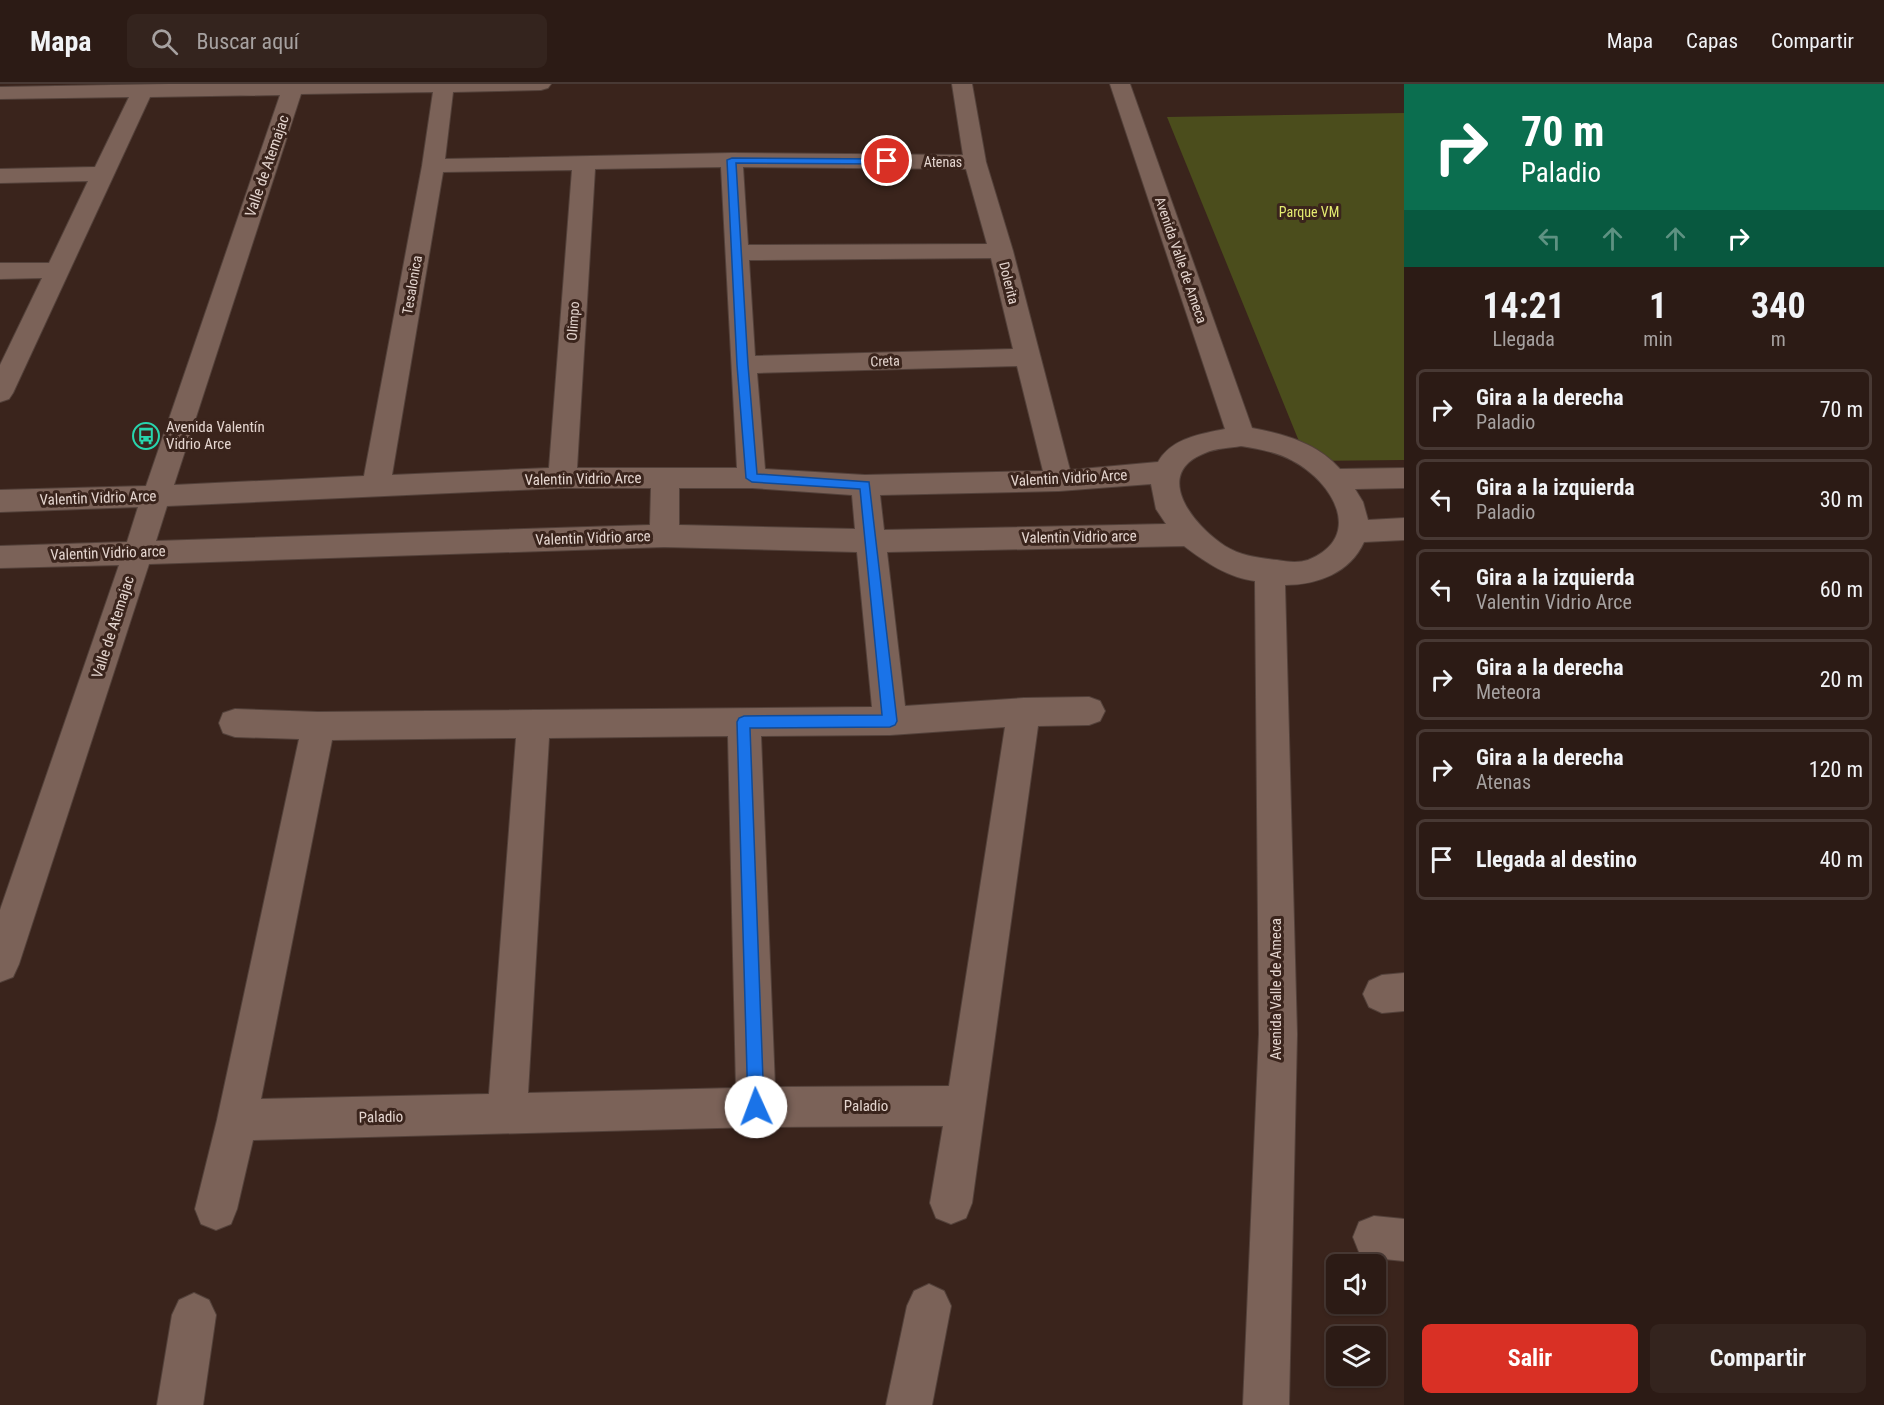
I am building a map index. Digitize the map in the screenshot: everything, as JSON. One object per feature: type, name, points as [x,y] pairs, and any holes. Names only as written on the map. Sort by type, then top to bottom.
[{"type":"street","points":[[0,93],[541,84]]},
{"type":"street","name":"Dolerita","points":[[962,84],[975,162],[1001,251],[1059,481]]},
{"type":"street","name":"Avenida Valle de Ameca","points":[[1120,84],[1241,436]]},
{"type":"street","name":"Tesalonica","points":[[376,486],[433,166],[444,85]]},
{"type":"street","name":"Valle de Atemajac","points":[[0,964],[293,87]]},
{"type":"street","points":[[2,383],[142,92]]},
{"type":"street","points":[[732,160],[743,365],[752,478]]},
{"type":"street","name":"Atenas","points":[[433,166],[732,160],[975,162]]},
{"type":"street","name":"Olimpo","points":[[562,478],[584,163]]},
{"type":"street","points":[[0,176],[103,174]]},
{"type":"street","points":[[736,253],[1001,251]]},
{"type":"street","points":[[0,271],[56,270]]},
{"type":"street","name":"Creta","points":[[743,365],[1027,357]]},
{"type":"street","points":[[1241,436],[1284,446],[1309,458],[1336,479],[1352,505],[1355,532],[1341,556],[1311,572],[1270,574],[1239,567],[1210,553],[1187,535],[1171,513],[1164,492],[1167,472],[1177,456],[1193,444],[1216,437],[1241,436]]},
{"type":"street","name":"Valentin Vidrio Arce","points":[[0,501],[562,478],[752,478],[865,485],[1059,481],[1167,472]]},
{"type":"street","points":[[664,478],[664,536]]},
{"type":"street","points":[[1336,479],[1404,478]]},
{"type":"street","points":[[865,485],[890,721]]},
{"type":"street","points":[[1355,532],[1404,529]]},
{"type":"street","name":"Valentin Vidrio arce","points":[[0,557],[664,536],[870,541],[1187,535]]},
{"type":"street","name":"Avenida Valle de Ameca","points":[[1266,1405],[1278,1034],[1270,574]]},
{"type":"street","points":[[235,723],[318,726],[890,721],[1024,712],[1089,711]]},
{"type":"street","points":[[951,1203],[1024,712]]},
{"type":"street","points":[[744,722],[756,1107]]},
{"type":"street","points":[[507,1114],[532,724]]},
{"type":"street","points":[[216,1209],[237,1120],[318,726]]},
{"type":"street","name":"Paladio","points":[[237,1120],[756,1107],[966,1106]]},
{"type":"street","points":[[909,1405],[929,1306]]},
{"type":"street","points":[[180,1405],[194,1316]]},
{"type":"green space","name":"Parque VM","points":[[1404,113],[1404,460],[1307,461],[1167,117]]},
{"type":"place","name":"Avenida Valentín Vidrio Arce","points":[[146,436]]},
{"type":"route","points":[[756,1107],[744,722],[890,721],[865,485],[752,478],[743,365],[732,160],[887,161]]}]
